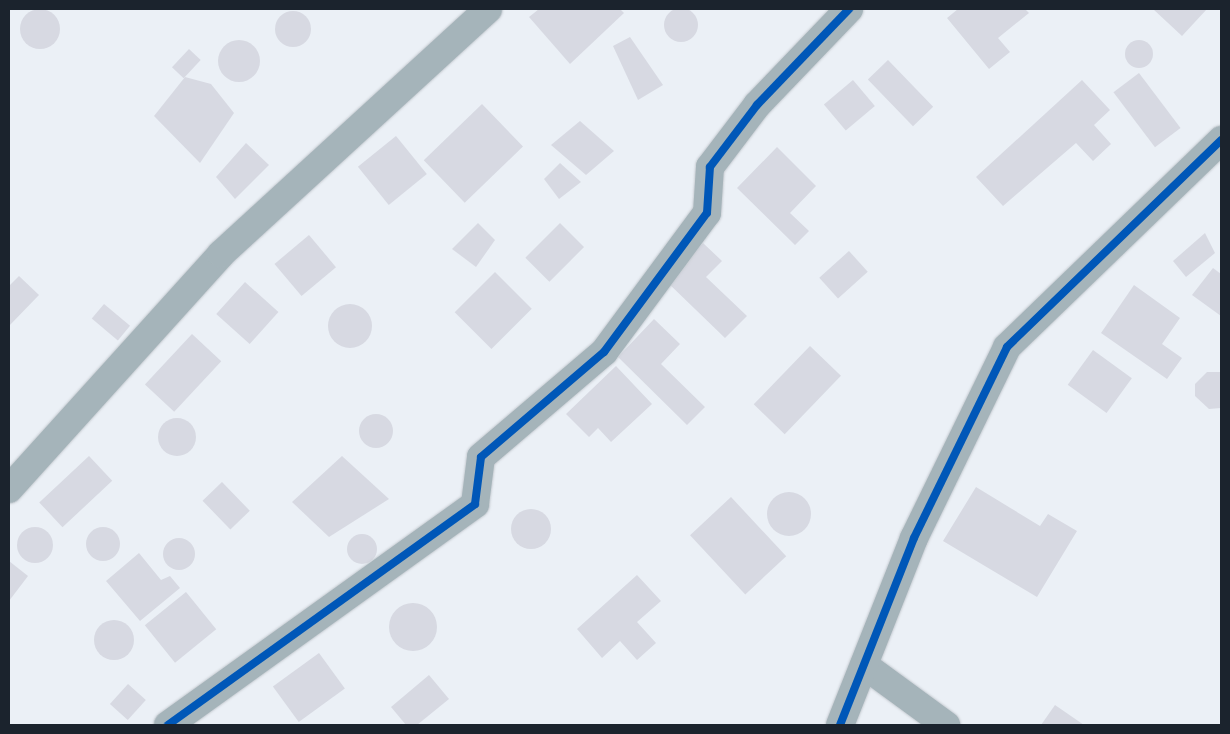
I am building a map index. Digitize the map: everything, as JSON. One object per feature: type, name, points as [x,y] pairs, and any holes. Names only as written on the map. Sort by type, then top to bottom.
[{"type":"street","points":[[9,489],[221,254],[488,9]]},
{"type":"street","points":[[168,725],[475,504],[481,457],[604,352],[707,213],[710,167],[757,105],[849,9]]},
{"type":"street","points":[[840,725],[914,538],[1007,347],[1221,140]]},
{"type":"street","points":[[864,665],[946,725]]},
{"type":"building","points":[[681,8],[693,13],[698,25],[693,37],[681,42],[669,37],[664,25],[669,13]]},
{"type":"building","points":[[36,9],[44,9],[51,12],[57,18],[60,29],[57,40],[51,46],[44,49],[36,49],[29,46],[23,40],[20,33],[20,25],[23,18],[29,12]]},
{"type":"building","points":[[539,9],[620,9],[624,13],[570,64],[529,17]]},
{"type":"building","points":[[958,9],[1025,9],[1029,13],[998,38],[1010,52],[989,69],[947,18]]},
{"type":"building","points":[[1153,9],[1207,9],[1182,36]]},
{"type":"building","points":[[293,11],[305,17],[311,29],[305,41],[293,47],[281,41],[275,29],[281,17]]},
{"type":"building","points":[[630,37],[663,85],[638,100],[613,46]]},
{"type":"building","points":[[239,40],[254,46],[260,61],[254,76],[239,82],[224,76],[218,61],[224,46]]},
{"type":"building","points":[[1139,40],[1149,44],[1153,54],[1149,64],[1139,68],[1129,64],[1125,54],[1129,44]]},
{"type":"building","points":[[189,49],[201,60],[184,78],[172,67]]},
{"type":"building","points":[[888,60],[933,107],[913,126],[868,79]]},
{"type":"building","points":[[1139,73],[1181,128],[1155,147],[1113,92]]},
{"type":"building","points":[[185,77],[211,84],[234,113],[200,163],[154,116]]},
{"type":"building","points":[[853,80],[875,106],[846,130],[824,104]]},
{"type":"building","points":[[1082,80],[1110,110],[1094,125],[1111,144],[1093,161],[1076,143],[1003,206],[976,177]]},
{"type":"building","points":[[482,104],[523,146],[465,203],[424,160]]},
{"type":"building","points":[[580,121],[614,151],[586,175],[551,145]]},
{"type":"building","points":[[396,136],[427,174],[389,205],[358,167]]},
{"type":"building","points":[[246,143],[269,165],[235,199],[216,177]]},
{"type":"building","points":[[777,147],[816,186],[790,213],[809,231],[795,245],[737,188]]},
{"type":"building","points":[[560,163],[581,182],[559,199],[544,179]]},
{"type":"building","points":[[478,223],[495,240],[476,267],[452,249]]},
{"type":"building","points":[[560,223],[584,247],[549,282],[525,258]]},
{"type":"building","points":[[1205,233],[1215,253],[1186,277],[1173,261]]},
{"type":"building","points":[[309,235],[336,267],[302,296],[275,264]]},
{"type":"building","points":[[703,243],[722,261],[706,277],[747,316],[725,338],[666,281]]},
{"type":"building","points":[[849,251],[868,272],[838,299],[819,278]]},
{"type":"building","points":[[1213,268],[1221,274],[1221,316],[1192,295]]},
{"type":"building","points":[[495,272],[532,309],[491,349],[455,312]]},
{"type":"building","points":[[19,276],[39,295],[9,326],[9,286]]},
{"type":"building","points":[[245,282],[278,312],[250,344],[216,314]]},
{"type":"building","points":[[1134,285],[1180,318],[1162,344],[1182,358],[1167,379],[1101,333]]},
{"type":"building","points":[[104,304],[130,326],[118,340],[92,319]]},
{"type":"building","points":[[350,304],[362,308],[368,314],[372,326],[368,338],[362,344],[350,348],[338,344],[332,338],[328,326],[332,314],[338,308]]},
{"type":"building","points":[[654,319],[680,344],[661,364],[705,407],[687,425],[618,357]]},
{"type":"building","points":[[192,334],[221,361],[174,412],[145,384]]},
{"type":"building","points":[[810,346],[841,376],[785,434],[754,404]]},
{"type":"building","points":[[1093,350],[1132,378],[1107,413],[1068,385]]},
{"type":"building","points":[[616,366],[652,404],[611,442],[598,428],[589,437],[566,414]]},
{"type":"building","points":[[1207,372],[1221,372],[1221,408],[1209,409],[1195,396],[1195,384]]},
{"type":"building","points":[[376,414],[383,415],[388,419],[392,424],[392,438],[388,443],[383,447],[376,448],[369,447],[364,443],[360,438],[359,431],[360,424],[364,419],[369,415]]},
{"type":"building","points":[[177,418],[191,423],[196,437],[191,451],[177,456],[163,451],[158,437],[163,423]]},
{"type":"building","points":[[89,456],[112,481],[62,527],[39,502]]},
{"type":"building","points":[[342,456],[389,499],[329,537],[292,502]]},
{"type":"building","points":[[222,482],[250,511],[230,530],[203,501]]},
{"type":"building","points":[[976,487],[1040,526],[1048,514],[1077,531],[1037,597],[943,541]]},
{"type":"building","points":[[789,492],[801,496],[807,502],[811,514],[807,526],[801,532],[789,536],[777,532],[771,526],[767,514],[771,502],[777,496]]},
{"type":"building","points":[[731,497],[786,556],[745,594],[690,535]]},
{"type":"building","points":[[531,509],[545,515],[551,529],[545,543],[531,549],[517,543],[511,529],[517,515]]},
{"type":"building","points":[[35,527],[48,532],[53,545],[48,558],[35,563],[22,558],[17,545],[22,532]]},
{"type":"building","points":[[103,527],[115,532],[120,544],[115,556],[103,561],[91,556],[86,544],[91,532]]},
{"type":"building","points":[[362,534],[372,539],[377,549],[372,559],[362,564],[352,559],[347,549],[352,539]]},
{"type":"building","points":[[179,538],[185,539],[190,543],[194,548],[194,560],[190,565],[185,569],[179,570],[173,569],[168,565],[164,560],[163,554],[164,548],[168,543],[173,539]]},
{"type":"building","points":[[139,553],[161,580],[170,576],[180,588],[140,621],[106,581]]},
{"type":"building","points":[[9,561],[28,576],[9,601]]},
{"type":"building","points":[[637,575],[661,601],[637,622],[656,643],[637,660],[620,641],[602,658],[577,629]]},
{"type":"building","points":[[186,592],[216,629],[175,663],[145,625]]},
{"type":"building","points":[[408,603],[418,603],[427,607],[433,613],[436,618],[436,636],[427,647],[418,651],[408,651],[399,647],[393,641],[389,632],[389,622],[393,613],[399,607]]},
{"type":"building","points":[[118,620],[125,623],[131,629],[134,640],[133,648],[125,657],[118,660],[110,660],[103,657],[95,648],[94,636],[97,629],[106,621]]},
{"type":"building","points":[[319,653],[345,689],[299,722],[273,687]]},
{"type":"building","points":[[429,675],[449,699],[417,725],[406,725],[391,707]]},
{"type":"building","points":[[128,684],[146,700],[128,720],[110,704]]},
{"type":"building","points":[[1055,705],[1084,725],[1041,725]]},
{"type":"cycle path","points":[[168,725],[475,504],[481,457],[604,352],[707,213],[710,167],[757,105],[849,9]]},
{"type":"cycle path","points":[[840,725],[914,538],[1007,347],[1221,140]]}]
